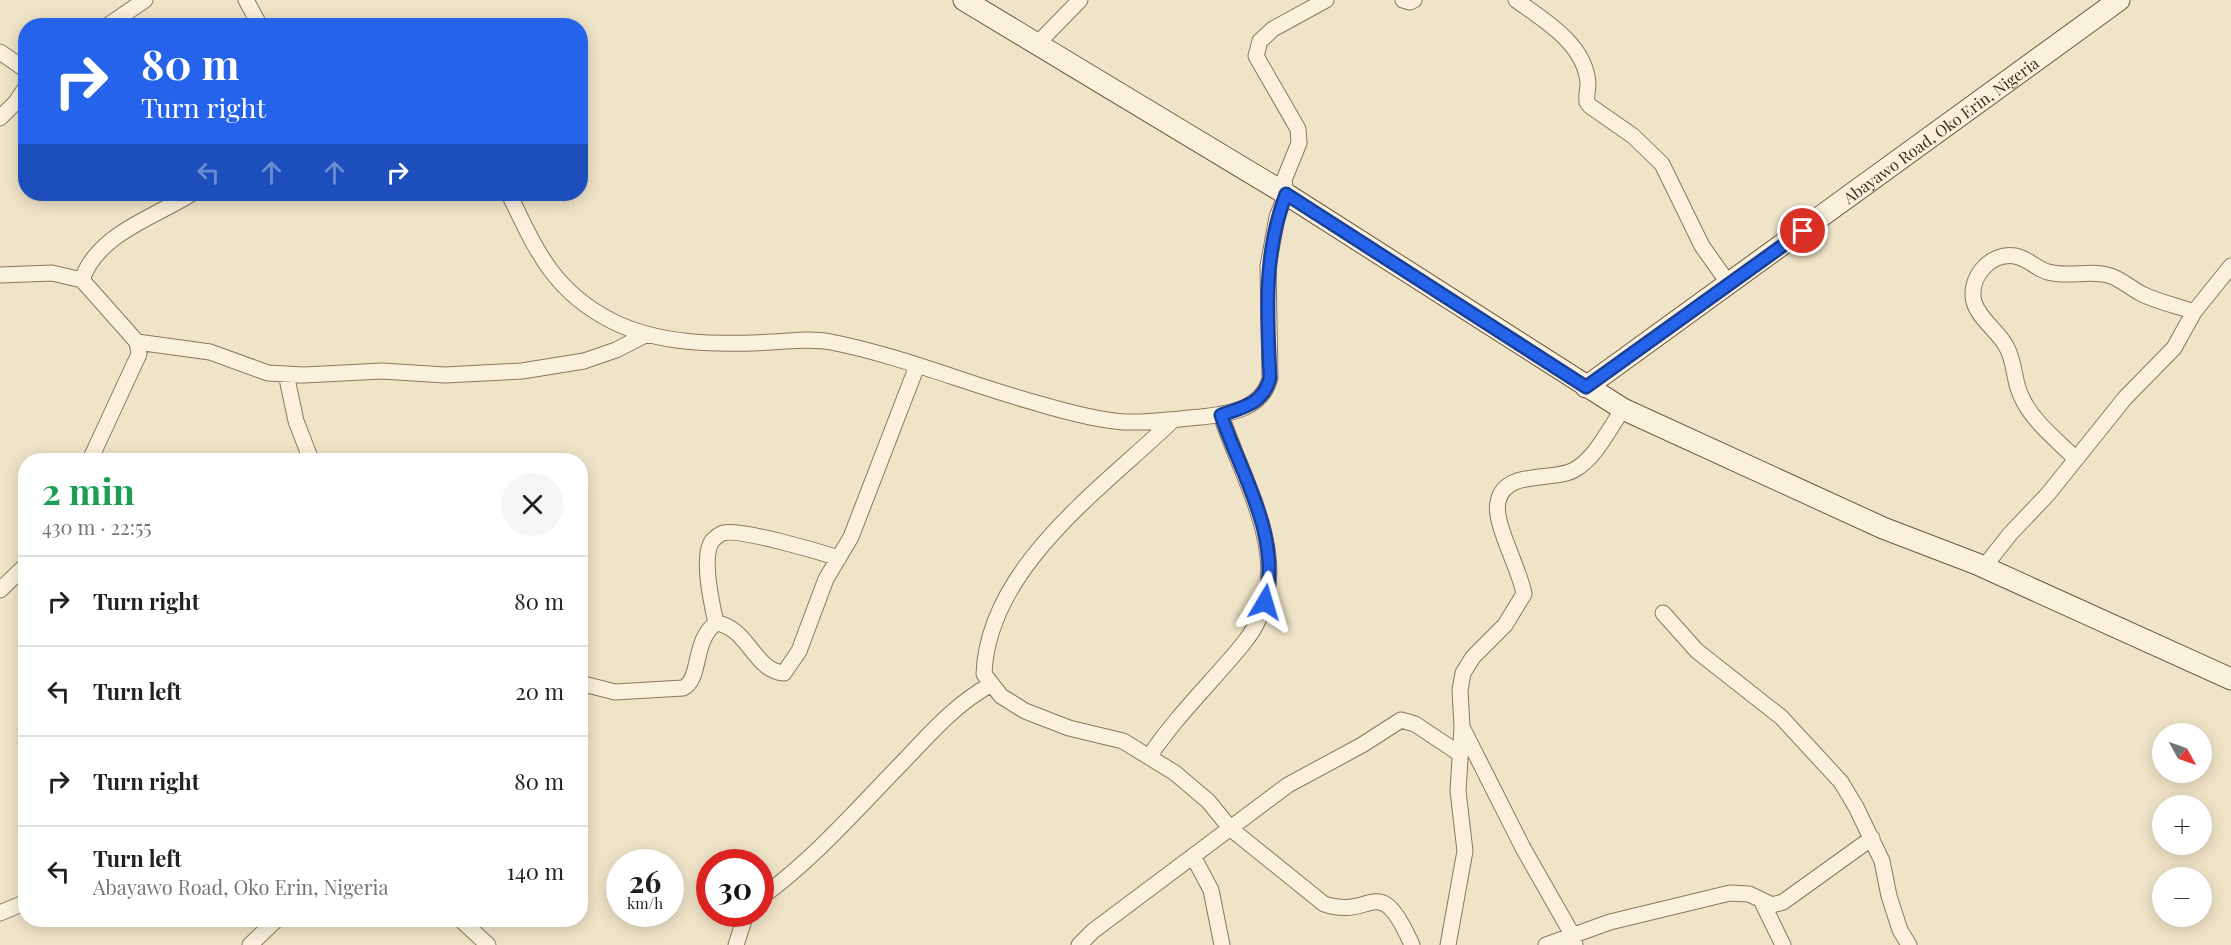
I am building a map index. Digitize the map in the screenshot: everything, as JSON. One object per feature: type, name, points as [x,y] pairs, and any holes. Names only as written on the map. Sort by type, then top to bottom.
[{"type":"street","points":[[119,18],[145,0]]},
{"type":"street","points":[[246,0],[256,18]]},
{"type":"street","points":[[964,0],[1286,194],[1623,409],[1675,435],[1883,528],[1984,567],[2231,679]]},
{"type":"street","points":[[1037,44],[1080,0]]},
{"type":"street","points":[[512,201],[537,250],[557,281],[589,308],[630,329],[647,334],[733,344],[799,340],[829,341],[917,366],[982,388],[1095,418],[1124,422],[1221,415],[1257,402],[1267,390],[1270,378],[1268,266],[1277,217],[1286,194],[1284,180],[1299,143],[1298,129],[1256,56],[1260,42],[1273,29],[1326,0]]},
{"type":"street","points":[[1403,0],[1410,2],[1414,0]]},
{"type":"street","points":[[1516,0],[1569,41],[1578,53],[1588,84],[1587,102],[1590,106],[1632,136],[1662,164],[1702,246],[1729,284]]},
{"type":"street","name":"Abayawo Road, Oko Erin, Nigeria","points":[[1586,387],[2120,0]]},
{"type":"street","points":[[0,52],[18,64]]},
{"type":"street","points":[[0,118],[18,99]]},
{"type":"street","points":[[82,280],[86,267],[104,246],[180,201]]},
{"type":"street","points":[[2076,459],[2031,414],[2021,398],[2014,366],[2006,346],[1975,305],[1972,293],[1976,279],[1987,262],[2005,256],[2017,256],[2045,272],[2068,276],[2092,272],[2112,276],[2144,295],[2194,312]]},
{"type":"street","points":[[1984,567],[2125,398],[2174,348],[2194,312],[2231,266]]},
{"type":"street","points":[[0,275],[52,273],[82,280],[137,342],[139,354],[93,453]]},
{"type":"street","points":[[137,342],[210,352],[268,373],[382,371],[445,375],[522,371],[584,361],[616,350],[647,334]]},
{"type":"street","points":[[716,623],[730,627],[741,634],[766,665],[777,672],[784,673],[799,651],[816,602],[862,510],[917,366]]},
{"type":"street","points":[[286,374],[296,421],[308,453]]},
{"type":"street","points":[[1448,945],[1464,859],[1458,791],[1462,727],[1460,690],[1463,673],[1473,657],[1505,625],[1524,594],[1522,581],[1498,515],[1498,500],[1508,486],[1520,480],[1554,477],[1574,470],[1598,445],[1623,409]]},
{"type":"street","points":[[1149,757],[1177,720],[1244,642],[1261,618],[1269,586],[1268,551],[1250,484],[1232,448],[1221,415]]},
{"type":"street","points":[[1173,420],[1077,508],[1038,551],[1012,586],[991,631],[984,674],[990,685],[1025,711],[1069,729],[1123,741],[1174,773],[1208,801],[1232,829],[1324,904],[1335,908],[1368,901],[1384,902],[1400,917],[1412,945]]},
{"type":"street","points":[[716,623],[708,584],[709,553],[711,542],[722,533],[734,532],[799,545],[839,558]]},
{"type":"street","points":[[0,590],[18,573]]},
{"type":"street","points":[[1663,613],[1697,651],[1766,704],[1814,750],[1841,782],[1882,861],[1900,930],[1909,945]]},
{"type":"street","points":[[588,685],[615,692],[683,688],[694,678],[700,648],[708,629],[716,623]]},
{"type":"street","points":[[774,886],[845,825],[948,715],[972,695],[990,685]]},
{"type":"street","points":[[1079,945],[1093,931],[1288,785],[1362,745],[1401,720],[1415,724],[1460,754]]},
{"type":"street","points":[[1462,727],[1523,848],[1574,940]]},
{"type":"street","points":[[1546,945],[1574,940],[1610,922],[1730,893],[1749,894],[1772,905],[1783,902],[1872,838]]},
{"type":"street","points":[[1193,856],[1211,890],[1222,945]]},
{"type":"street","points":[[1761,900],[1783,945]]},
{"type":"street","points":[[0,913],[18,905]]},
{"type":"street","points":[[250,945],[269,927]]},
{"type":"street","points":[[469,927],[488,945]]},
{"type":"street","points":[[736,945],[742,927]]},
{"type":"route","points":[[1265,602],[1269,586],[1268,551],[1250,484],[1232,448],[1221,415],[1257,402],[1267,390],[1270,378],[1268,266],[1277,217],[1286,194],[1586,387],[1803,231]]}]
